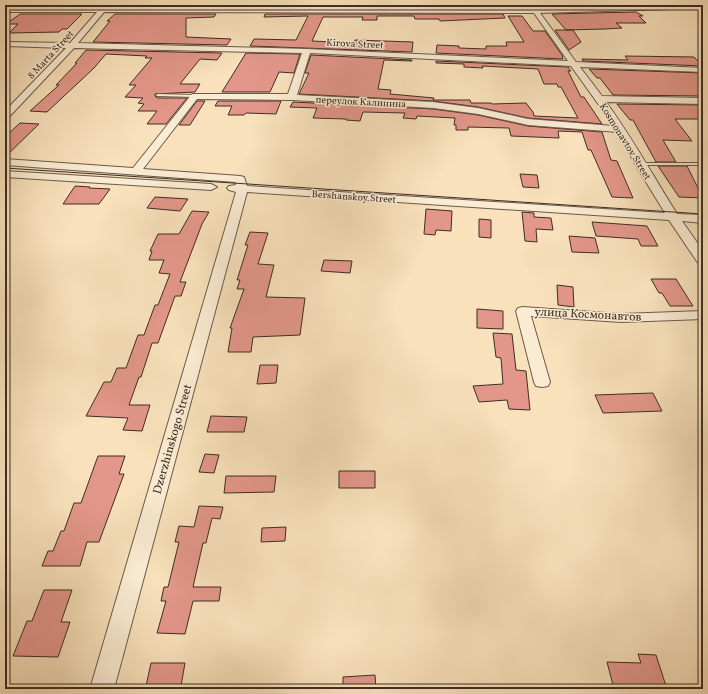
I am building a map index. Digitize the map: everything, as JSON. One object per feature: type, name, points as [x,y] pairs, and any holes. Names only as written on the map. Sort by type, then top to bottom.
[{"type":"street","points":[[5,10],[105,8],[533,8],[703,6]]},
{"type":"street","name":"8 Marta Street","points":[[5,116],[73,45],[105,8]]},
{"type":"street","name":"Kosmonavtov Street","points":[[533,8],[621,129],[640,164],[673,217],[703,260]]},
{"type":"street","name":"Kirova Street","points":[[5,44],[307,51],[703,70]]},
{"type":"street","points":[[292,97],[307,51]]},
{"type":"street","points":[[136,171],[195,96]]},
{"type":"street","name":"переулок Калинина","points":[[195,96],[292,97],[434,105],[478,111],[528,122],[621,129]]},
{"type":"street","points":[[600,99],[703,101]]},
{"type":"street","points":[[5,162],[240,179],[242,189]]},
{"type":"street","name":"Bershanskoy Street","points":[[5,174],[703,219]]},
{"type":"street","name":"Dzerzhinskogo Street","points":[[102,689],[242,189]]},
{"type":"street","name":"улица Космонавтов","points":[[542,382],[523,311],[620,318],[703,315]]},
{"type":"lane","points":[[158,95],[195,96]]},
{"type":"lane","points":[[640,164],[703,164]]},
{"type":"building","points":[[30,5],[91,5],[28,6]]},
{"type":"building","points":[[123,5],[224,5],[222,7],[122,7]]},
{"type":"building","points":[[268,5],[499,5],[500,7],[267,7]]},
{"type":"building","points":[[544,5],[627,5],[546,7]]},
{"type":"building","points":[[636,12],[643,16],[639,16],[646,23],[616,23],[622,28],[566,30],[552,14]]},
{"type":"building","points":[[20,14],[82,14],[67,29],[62,29],[59,32],[9,33],[18,24],[6,24]]},
{"type":"building","points":[[115,14],[216,14],[214,17],[186,18],[186,37],[231,39],[227,45],[93,42],[110,21],[107,21]]},
{"type":"building","points":[[265,14],[503,14],[505,18],[440,21],[439,19],[415,19],[414,16],[377,16],[377,20],[362,20],[363,17],[323,17],[312,41],[354,43],[355,40],[413,42],[412,52],[250,46],[254,39],[296,40],[308,16],[264,17]]},
{"type":"building","points":[[508,16],[522,16],[533,31],[545,31],[562,55],[563,59],[436,53],[437,45],[459,46],[459,48],[486,49],[486,46],[507,46],[506,42],[524,42]]},
{"type":"building","points":[[555,30],[573,30],[581,42],[569,50]]},
{"type":"building","points":[[86,50],[222,53],[217,60],[200,59],[180,84],[200,84],[195,92],[155,94],[157,98],[187,98],[166,124],[147,124],[157,111],[138,111],[144,104],[138,103],[143,98],[125,97],[136,85],[129,85],[152,58],[145,58],[147,56],[106,54],[94,68],[47,112],[30,111],[59,85],[56,85],[77,63],[75,63]]},
{"type":"building","points":[[246,53],[300,54],[294,73],[279,72],[270,92],[222,92]]},
{"type":"building","points":[[311,55],[412,60],[384,60],[378,89],[391,90],[390,94],[434,98],[433,100],[470,100],[471,103],[526,103],[533,112],[534,116],[578,118],[561,87],[558,87],[557,84],[544,84],[538,69],[482,66],[483,68],[464,67],[464,64],[436,63],[436,61],[568,67],[571,71],[568,71],[581,97],[584,97],[602,124],[528,118],[478,107],[433,101],[299,94],[309,73],[305,73]]},
{"type":"building","points":[[625,56],[694,57],[698,61],[703,61],[703,66],[583,61],[582,59],[628,60]]},
{"type":"building","points":[[589,69],[703,73],[703,96],[613,95],[600,78],[597,78]]},
{"type":"building","points":[[197,101],[205,101],[190,125],[179,125]]},
{"type":"building","points":[[218,101],[281,101],[276,114],[246,113],[244,115],[228,115],[232,106],[215,106]]},
{"type":"building","points":[[293,102],[433,109],[478,115],[528,126],[602,132],[611,160],[617,161],[633,198],[612,197],[591,150],[588,150],[582,132],[558,131],[559,138],[511,136],[509,128],[468,127],[468,130],[456,130],[456,125],[454,125],[455,118],[417,116],[416,119],[403,118],[405,113],[363,112],[360,121],[313,118],[317,108],[290,107]]},
{"type":"building","points":[[617,104],[703,105],[703,119],[675,119],[692,141],[663,140],[676,162],[656,162],[633,120],[630,120]]},
{"type":"building","points":[[20,123],[39,124],[5,157],[5,137]]},
{"type":"building","points":[[658,166],[687,166],[703,198],[679,197]]},
{"type":"building","points":[[520,174],[537,175],[539,188],[523,187]]},
{"type":"building","points":[[75,186],[110,189],[99,204],[63,204]]},
{"type":"building","points":[[155,197],[188,199],[180,211],[147,208]]},
{"type":"building","points":[[426,209],[452,211],[451,231],[436,230],[435,235],[424,234]]},
{"type":"building","points":[[192,211],[209,212],[202,224],[180,282],[186,282],[181,296],[175,296],[158,343],[152,343],[141,377],[139,377],[129,405],[150,405],[142,431],[123,430],[128,418],[86,416],[104,382],[111,382],[117,368],[126,368],[138,335],[144,335],[155,305],[158,305],[170,274],[159,273],[164,260],[149,260],[152,251],[150,251],[158,234],[179,234]]},
{"type":"building","points":[[522,212],[534,213],[534,217],[551,218],[553,230],[536,229],[537,242],[525,241]]},
{"type":"building","points":[[479,219],[491,220],[491,238],[479,237]]},
{"type":"building","points":[[592,222],[647,226],[658,246],[641,246],[638,239],[596,236]]},
{"type":"building","points":[[250,232],[268,233],[258,264],[274,265],[266,297],[305,298],[300,335],[253,337],[251,352],[228,352],[232,328],[230,328],[244,289],[237,289],[240,280],[237,280],[248,245],[245,245]]},
{"type":"building","points":[[569,236],[595,238],[599,253],[572,252]]},
{"type":"building","points":[[324,260],[352,261],[350,273],[321,271]]},
{"type":"building","points":[[651,279],[676,279],[693,306],[670,306],[662,293],[659,293]]},
{"type":"building","points":[[557,285],[573,287],[574,307],[558,305]]},
{"type":"building","points":[[477,309],[503,311],[503,329],[477,328]]},
{"type":"building","points":[[493,333],[512,334],[516,370],[526,371],[530,410],[509,409],[507,400],[479,402],[473,386],[503,384],[501,358],[496,357]]},
{"type":"building","points":[[260,365],[278,365],[276,383],[257,384]]},
{"type":"building","points":[[653,393],[662,411],[603,413],[595,395]]},
{"type":"building","points":[[211,416],[247,417],[244,432],[207,432]]},
{"type":"building","points":[[205,454],[219,455],[214,473],[199,472]]},
{"type":"building","points":[[98,456],[125,456],[119,474],[124,474],[99,542],[87,542],[80,566],[42,566],[48,551],[53,551],[61,531],[64,531],[74,503],[81,503]]},
{"type":"building","points":[[339,471],[375,471],[375,488],[339,488]]},
{"type":"building","points":[[226,476],[276,476],[274,492],[224,493]]},
{"type":"building","points":[[199,506],[223,507],[220,519],[212,518],[206,543],[203,543],[193,587],[221,587],[219,601],[193,601],[185,634],[157,633],[166,601],[161,601],[164,587],[168,587],[179,542],[175,542],[179,526],[194,527]]},
{"type":"building","points":[[286,527],[285,541],[261,542],[262,528]]},
{"type":"building","points":[[44,590],[72,590],[61,622],[70,622],[58,657],[13,656],[27,621],[32,621]]},
{"type":"building","points":[[638,654],[656,655],[667,689],[648,689],[647,685],[613,685],[607,662],[641,663]]},
{"type":"building","points":[[151,663],[185,663],[181,686],[146,686]]},
{"type":"building","points":[[375,675],[376,689],[343,689],[343,677]]},
{"type":"tram line","points":[[5,168],[703,214]]}]
